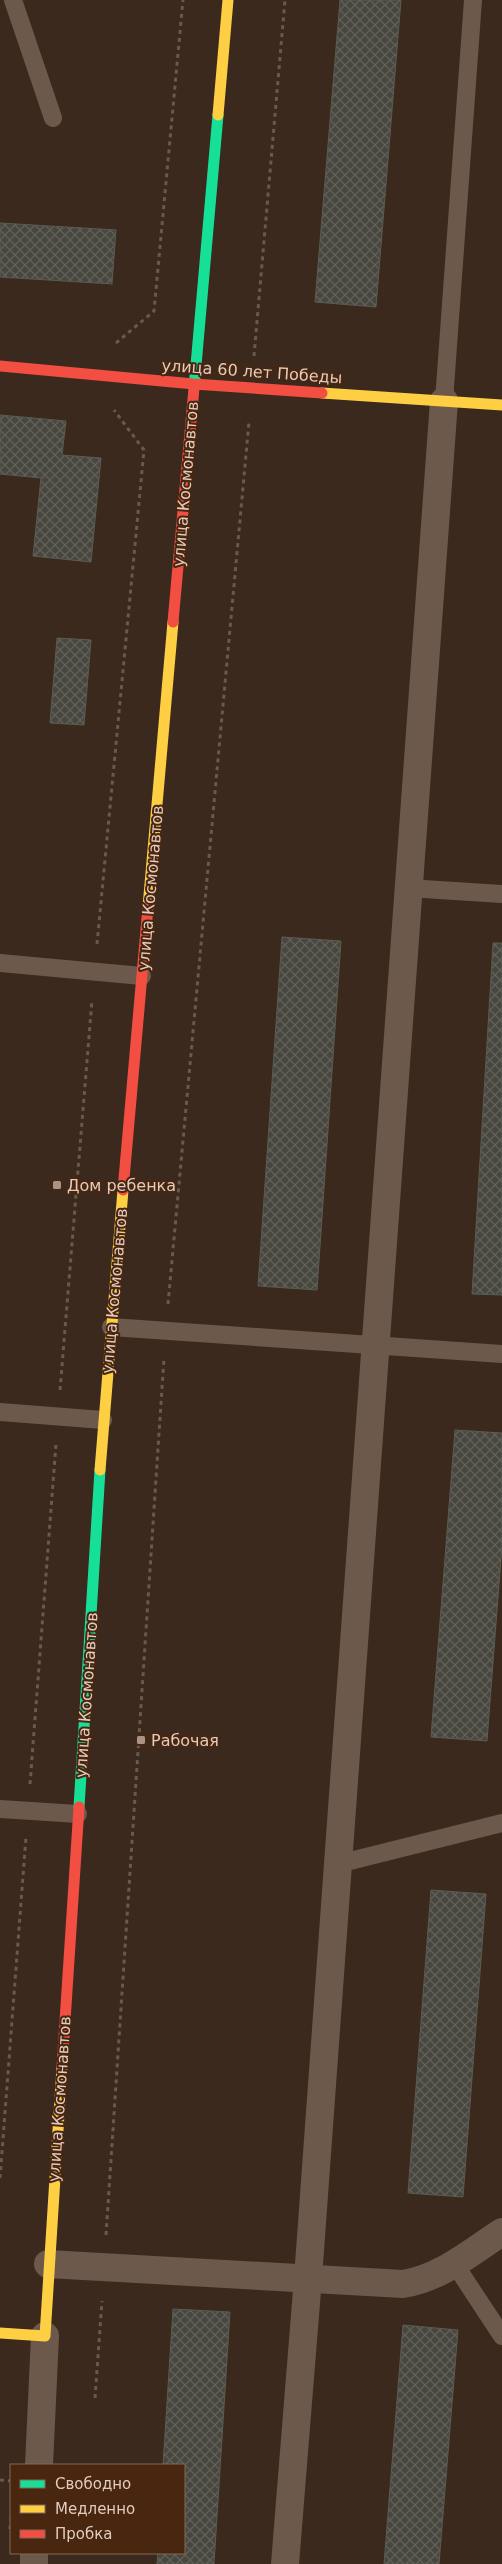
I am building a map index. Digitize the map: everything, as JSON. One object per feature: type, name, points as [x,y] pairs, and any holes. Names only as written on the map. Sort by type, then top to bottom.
[{"type":"main road","name":"улица Космонавтов","points":[[45,2336],[48,2264],[111,1327],[228,0]]},
{"type":"main road","name":"улица 60 лет Победы","points":[[0,366],[194,384],[502,405]]},
{"type":"main road","points":[[0,2333],[45,2336]]},
{"type":"street","points":[[285,2564],[308,2278],[444,401]]},
{"type":"street","points":[[48,2264],[403,2284],[422,2281],[502,2232]]},
{"type":"street","name":"улица Космонавтов","points":[[39,2464],[45,2336]]},
{"type":"lane","points":[[13,0],[53,118]]},
{"type":"lane","points":[[444,401],[473,0]]},
{"type":"lane","points":[[408,888],[502,894]]},
{"type":"lane","points":[[0,963],[142,976]]},
{"type":"lane","points":[[111,1327],[166,1329],[502,1354]]},
{"type":"lane","points":[[0,1412],[104,1420]]},
{"type":"lane","points":[[0,1809],[78,1814]]},
{"type":"lane","points":[[338,1864],[502,1823]]},
{"type":"lane","points":[[454,2263],[502,2336]]},
{"type":"path","points":[[0,2178],[94,972],[144,450],[107,402],[109,376],[113,345],[154,311],[183,0]]},
{"type":"path","points":[[95,2398],[166,1329],[252,388],[284,0]]},
{"type":"building","points":[[340,0],[401,0],[376,307],[315,302]]},
{"type":"building","points":[[0,223],[116,230],[112,284],[0,277]]},
{"type":"building","points":[[0,415],[66,421],[62,455],[101,458],[91,562],[33,556],[41,478],[0,474]]},
{"type":"building","points":[[57,638],[91,640],[84,725],[50,723]]},
{"type":"building","points":[[282,937],[341,941],[317,1290],[258,1286]]},
{"type":"building","points":[[493,943],[502,943],[502,1295],[472,1294]]},
{"type":"building","points":[[455,1430],[502,1433],[502,1545],[487,1741],[431,1737]]},
{"type":"building","points":[[431,1890],[486,1894],[463,2197],[408,2193]]},
{"type":"building","points":[[173,2309],[230,2312],[214,2564],[157,2564],[158,2554],[185,2554],[185,2464],[163,2464]]},
{"type":"building","points":[[403,2325],[458,2330],[439,2564],[384,2564]]},
{"type":"traffic: fast","points":[[194,388],[218,115]]},
{"type":"traffic: fast","points":[[79,1807],[100,1470]]},
{"type":"traffic: slow","points":[[218,115],[228,0]]},
{"type":"traffic: slow","points":[[322,393],[502,405]]},
{"type":"traffic: slow","points":[[148,907],[173,622]]},
{"type":"traffic: slow","points":[[100,1470],[123,1190]]},
{"type":"traffic: slow","points":[[45,2336],[62,2067]]},
{"type":"traffic: slow","points":[[0,2333],[45,2336]]},
{"type":"traffic: jam","points":[[0,366],[194,384],[322,393]]},
{"type":"traffic: jam","points":[[173,622],[194,388]]},
{"type":"traffic: jam","points":[[123,1190],[148,907]]},
{"type":"traffic: jam","points":[[62,2067],[79,1807]]},
{"type":"place","name":"Дом ребенка","points":[[57,1185]]},
{"type":"place","name":"Рабочая","points":[[141,1740]]}]
